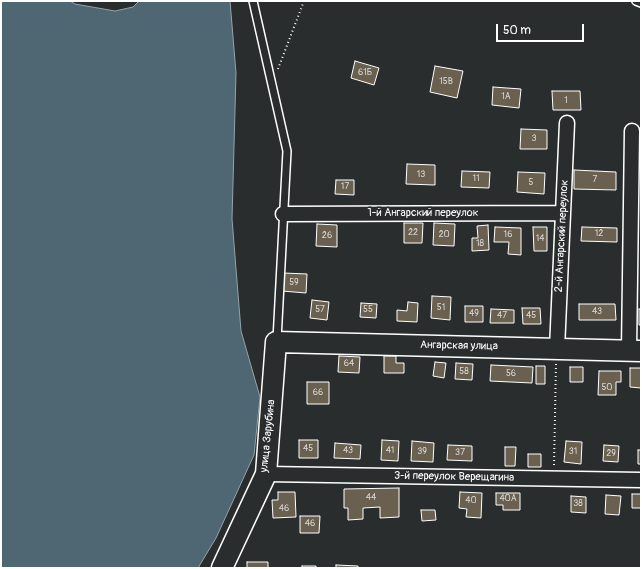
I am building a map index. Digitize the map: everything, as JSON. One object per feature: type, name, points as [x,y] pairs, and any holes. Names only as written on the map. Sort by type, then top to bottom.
[{"type":"street","name":"2-й Ангарский переулок","points":[[557,349],[567,123]]},
{"type":"street","points":[[632,131],[635,351]]},
{"type":"street","name":"1-й Ангарский переулок","points":[[283,214],[563,213]]},
{"type":"street","name":"Ангарская улица","points":[[276,342],[635,351]]},
{"type":"street","name":"улица Зарубина","points":[[222,568],[266,474],[276,342]]},
{"type":"street","name":"3-й переулок Верещагина","points":[[266,474],[641,480]]},
{"type":"lane","points":[[253,1],[287,151],[276,342]]},
{"type":"path","points":[[272,84],[304,1]]},
{"type":"path","points":[[554,478],[557,349]]},
{"type":"water","points":[[1,1],[70,1],[75,4],[115,11],[133,7],[139,1],[230,1],[236,73],[232,219],[241,331],[260,397],[254,455],[216,538],[198,568],[1,568]]},
{"type":"building","points":[[355,61],[379,68],[374,85],[351,78]]},
{"type":"building","points":[[435,66],[463,71],[457,98],[430,92]]},
{"type":"building","points":[[493,87],[521,89],[519,108],[492,105]]},
{"type":"building","points":[[552,91],[580,91],[581,110],[553,110]]},
{"type":"building","points":[[521,129],[547,130],[547,149],[520,149]]},
{"type":"building","points":[[407,164],[435,165],[435,185],[406,184]]},
{"type":"building","points":[[574,170],[616,172],[616,190],[574,189]]},
{"type":"building","points":[[462,171],[490,172],[489,188],[461,187]]},
{"type":"building","points":[[518,172],[545,173],[544,194],[517,192]]},
{"type":"building","points":[[336,180],[354,180],[354,195],[335,194]]},
{"type":"building","points":[[404,223],[423,223],[422,243],[404,243]]},
{"type":"building","points":[[434,223],[455,224],[454,246],[433,245]]},
{"type":"building","points":[[317,224],[337,225],[337,247],[316,246]]},
{"type":"building","points":[[488,225],[489,250],[472,251],[472,238],[478,238],[477,226]]},
{"type":"building","points":[[495,227],[521,228],[521,255],[508,254],[509,242],[494,242]]},
{"type":"building","points":[[533,227],[547,227],[547,251],[534,251]]},
{"type":"building","points":[[582,227],[617,228],[617,242],[581,241]]},
{"type":"building","points":[[283,273],[307,274],[306,293],[282,291]]},
{"type":"building","points":[[432,296],[451,297],[450,320],[431,318]]},
{"type":"building","points":[[312,300],[329,302],[327,320],[310,318]]},
{"type":"building","points":[[408,302],[418,303],[417,322],[397,321],[397,310],[407,311]]},
{"type":"building","points":[[361,303],[377,304],[376,318],[360,317]]},
{"type":"building","points":[[579,304],[615,304],[616,320],[579,320]]},
{"type":"building","points":[[465,306],[483,306],[483,322],[465,322]]},
{"type":"building","points":[[522,308],[540,308],[541,324],[523,324]]},
{"type":"building","points":[[491,309],[514,310],[514,323],[490,323]]},
{"type":"building","points":[[639,309],[641,309],[641,325],[639,325]]},
{"type":"building","points":[[339,356],[360,357],[359,373],[338,372]]},
{"type":"building","points":[[384,356],[396,356],[396,363],[404,363],[404,373],[384,373]]},
{"type":"building","points":[[435,362],[446,363],[444,378],[433,376]]},
{"type":"building","points":[[456,363],[473,364],[472,380],[455,379]]},
{"type":"building","points":[[491,365],[533,367],[532,383],[490,381]]},
{"type":"building","points":[[536,366],[545,366],[545,384],[536,384]]},
{"type":"building","points":[[570,367],[583,367],[583,382],[570,382]]},
{"type":"building","points":[[630,368],[641,368],[641,388],[630,387]]},
{"type":"building","points":[[599,371],[621,371],[621,382],[616,382],[616,395],[598,395]]},
{"type":"building","points":[[307,382],[329,382],[329,404],[307,404]]},
{"type":"building","points":[[299,440],[318,440],[318,458],[299,458]]},
{"type":"building","points":[[382,440],[399,441],[398,461],[381,460]]},
{"type":"building","points":[[412,441],[434,443],[433,462],[411,461]]},
{"type":"building","points":[[566,441],[582,442],[581,464],[564,462]]},
{"type":"building","points":[[335,443],[361,445],[360,459],[334,458]]},
{"type":"building","points":[[448,445],[472,446],[472,461],[447,460]]},
{"type":"building","points":[[604,445],[619,446],[618,462],[603,461]]},
{"type":"building","points":[[505,447],[516,447],[515,466],[505,466]]},
{"type":"building","points":[[638,450],[641,450],[641,464],[638,464]]},
{"type":"building","points":[[528,454],[541,454],[541,467],[528,467]]},
{"type":"building","points":[[399,488],[399,517],[380,518],[380,507],[363,508],[363,519],[348,520],[348,508],[344,508],[344,489]]},
{"type":"building","points":[[278,492],[295,492],[296,517],[273,518],[272,500],[278,500]]},
{"type":"building","points":[[460,492],[482,493],[481,518],[466,517],[467,509],[459,508]]},
{"type":"building","points":[[496,493],[520,493],[520,510],[503,510],[503,505],[496,505]]},
{"type":"building","points":[[632,494],[641,494],[641,508],[632,508]]},
{"type":"building","points":[[606,495],[621,496],[619,515],[605,514]]},
{"type":"building","points":[[571,496],[586,497],[586,513],[571,512]]},
{"type":"building","points":[[421,510],[435,510],[436,520],[422,521]]},
{"type":"building","points":[[300,516],[320,516],[319,533],[300,533]]},
{"type":"building","points":[[247,562],[268,562],[268,568],[247,568]]},
{"type":"building","points":[[336,565],[358,566],[358,568],[336,568]]},
{"type":"building","points":[[302,566],[316,566],[316,568],[302,568]]}]
